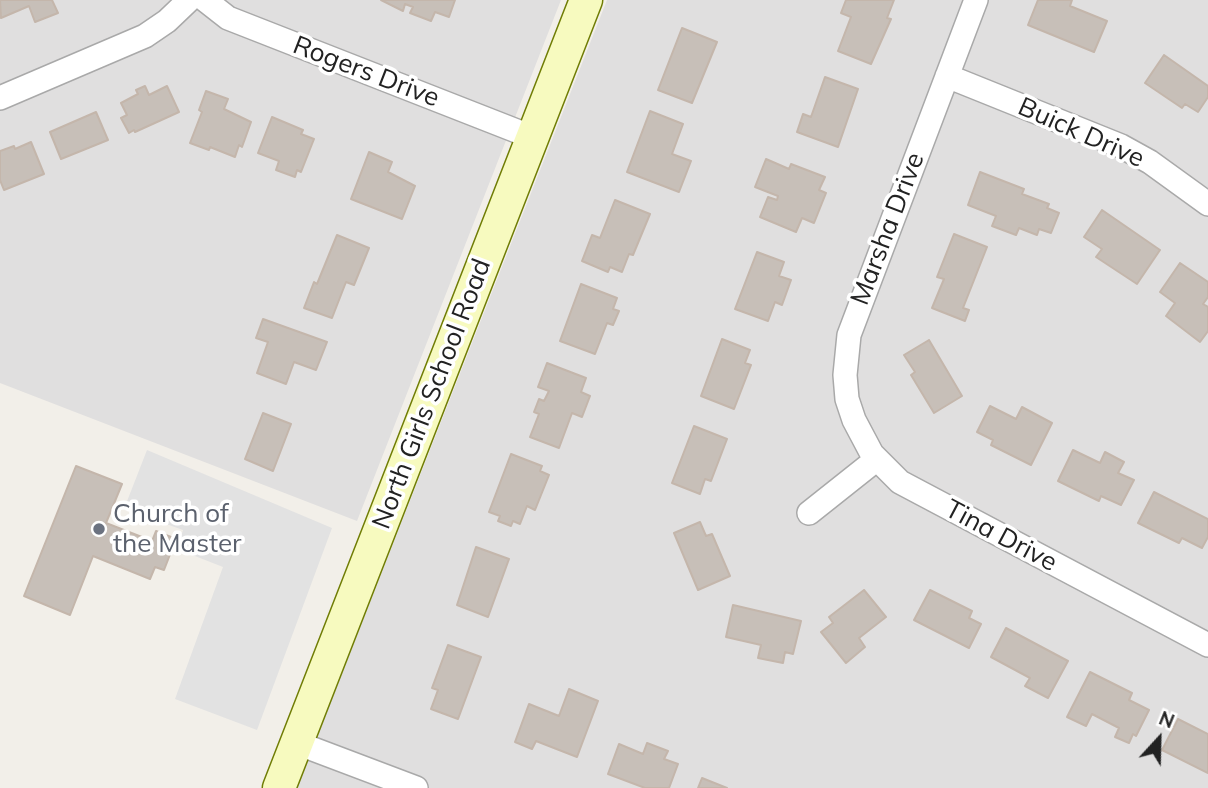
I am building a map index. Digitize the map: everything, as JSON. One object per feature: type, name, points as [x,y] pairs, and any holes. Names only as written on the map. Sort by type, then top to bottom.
[{"type":"main road","name":"North Girls School Road","points":[[279,788],[586,0]]},
{"type":"street","points":[[0,98],[145,36],[167,21],[189,0]]},
{"type":"street","name":"Rogers Drive","points":[[205,0],[228,18],[532,137]]},
{"type":"street","name":"Marsha Drive","points":[[877,459],[860,433],[847,399],[844,368],[847,345],[853,321],[976,0]]},
{"type":"street","name":"Buick Drive","points":[[947,76],[1121,146],[1150,162],[1208,204]]},
{"type":"street","points":[[809,513],[877,459]]},
{"type":"street","name":"Tina Drive","points":[[877,459],[895,478],[916,492],[1208,645]]},
{"type":"street","points":[[297,743],[416,788]]},
{"type":"shaded area","points":[[0,0],[561,0],[357,521],[0,383]]},
{"type":"shaded area","points":[[607,0],[1208,0],[1208,788],[297,788]]},
{"type":"shaded area","points":[[147,450],[332,528],[257,730],[175,699],[223,567],[177,549],[183,530],[124,509]]},
{"type":"building","points":[[0,0],[52,0],[58,13],[35,22],[29,6],[1,18]]},
{"type":"building","points":[[381,0],[455,0],[449,17],[435,12],[431,21],[410,13],[413,7],[405,4],[403,11]]},
{"type":"building","points":[[846,0],[894,0],[887,18],[891,19],[871,64],[838,51],[851,17],[841,13]]},
{"type":"building","points":[[1038,0],[1072,0],[1070,6],[1107,21],[1094,52],[1028,25]]},
{"type":"building","points":[[682,28],[717,42],[692,103],[658,90]]},
{"type":"building","points":[[1164,55],[1208,86],[1208,97],[1198,112],[1185,104],[1182,108],[1145,83]]},
{"type":"building","points":[[825,77],[858,89],[838,147],[797,132],[803,114],[811,117]]},
{"type":"building","points":[[145,86],[149,95],[167,86],[179,112],[129,133],[121,118],[127,115],[121,103],[138,94],[136,90]]},
{"type":"building","points":[[206,91],[228,99],[224,109],[251,122],[242,147],[239,145],[235,157],[210,147],[209,150],[190,143],[202,112],[199,110]]},
{"type":"building","points":[[650,111],[683,124],[672,154],[691,161],[679,192],[627,172]]},
{"type":"building","points":[[96,112],[108,140],[61,159],[50,132]]},
{"type":"building","points":[[272,117],[303,130],[301,134],[314,139],[301,172],[297,170],[295,177],[276,170],[279,161],[258,153]]},
{"type":"building","points":[[31,142],[44,174],[4,190],[0,180],[0,151],[14,146],[15,149]]},
{"type":"building","points":[[369,152],[392,162],[388,172],[415,186],[402,219],[351,199]]},
{"type":"building","points":[[766,159],[789,169],[791,164],[825,177],[819,190],[826,193],[814,223],[802,218],[796,232],[760,217],[768,197],[777,200],[778,196],[755,187]]},
{"type":"building","points":[[980,172],[1024,189],[1022,194],[1049,204],[1047,208],[1059,213],[1051,233],[1039,229],[1037,235],[1019,228],[1016,235],[992,226],[996,216],[968,205]]},
{"type":"building","points":[[615,200],[650,214],[633,255],[629,254],[622,272],[610,267],[608,272],[582,261],[592,235],[600,238]]},
{"type":"building","points":[[1102,210],[1160,250],[1137,284],[1096,257],[1102,249],[1084,237]]},
{"type":"building","points":[[954,234],[987,247],[963,308],[969,310],[965,321],[932,308],[944,279],[937,277]]},
{"type":"building","points":[[337,235],[369,248],[354,285],[346,282],[332,318],[304,308]]},
{"type":"building","points":[[757,252],[784,262],[779,276],[791,280],[782,305],[775,302],[768,321],[735,309]]},
{"type":"building","points":[[1180,263],[1208,282],[1208,297],[1203,304],[1208,307],[1208,331],[1200,342],[1166,316],[1175,303],[1160,292]]},
{"type":"building","points":[[581,284],[617,298],[613,309],[619,311],[613,325],[607,323],[595,354],[560,341]]},
{"type":"building","points":[[263,319],[327,342],[316,370],[294,362],[286,384],[257,373],[268,342],[256,338]]},
{"type":"building","points":[[722,339],[750,350],[745,363],[751,365],[734,409],[701,396]]},
{"type":"building","points":[[929,340],[962,396],[934,413],[911,375],[915,372],[904,355]]},
{"type":"building","points":[[547,363],[586,378],[581,392],[590,396],[582,417],[572,413],[559,448],[530,437],[539,414],[534,412],[539,399],[544,401],[549,391],[538,387]]},
{"type":"building","points":[[990,406],[1016,419],[1022,407],[1052,423],[1031,465],[991,445],[993,440],[977,432]]},
{"type":"building","points":[[263,413],[291,424],[273,471],[245,459]]},
{"type":"building","points":[[694,426],[727,439],[711,481],[705,479],[700,494],[672,483]]},
{"type":"building","points":[[1073,450],[1100,463],[1105,452],[1124,462],[1118,473],[1134,480],[1121,505],[1101,496],[1099,501],[1058,481]]},
{"type":"building","points":[[511,454],[542,466],[540,471],[549,475],[535,510],[527,506],[520,524],[513,521],[511,526],[498,521],[500,516],[489,512]]},
{"type":"building","points":[[76,466],[122,484],[106,523],[152,541],[156,531],[176,539],[164,570],[155,567],[150,579],[93,556],[70,615],[24,596]]},
{"type":"building","points":[[1154,492],[1208,519],[1208,537],[1202,548],[1182,538],[1179,543],[1138,523]]},
{"type":"building","points":[[700,522],[706,536],[712,534],[730,576],[698,590],[674,533]]},
{"type":"building","points":[[476,547],[509,559],[488,617],[457,605]]},
{"type":"building","points":[[864,590],[886,617],[859,638],[865,647],[846,663],[821,632],[833,623],[829,617]]},
{"type":"building","points":[[930,590],[972,611],[969,618],[981,624],[969,648],[914,620]]},
{"type":"building","points":[[733,605],[801,621],[793,654],[785,652],[783,663],[758,658],[761,645],[726,637]]},
{"type":"building","points":[[1006,628],[1068,661],[1048,698],[1025,686],[1030,678],[991,657]]},
{"type":"building","points":[[448,645],[481,657],[458,719],[431,709],[438,690],[432,688]]},
{"type":"building","points":[[1090,672],[1132,693],[1129,700],[1149,710],[1136,736],[1133,734],[1129,743],[1115,737],[1119,728],[1092,714],[1086,726],[1067,717]]},
{"type":"building","points":[[569,689],[598,701],[577,757],[536,741],[532,749],[515,742],[529,704],[559,716]]},
{"type":"building","points":[[1178,719],[1208,734],[1208,773],[1162,750]]},
{"type":"building","points":[[647,743],[668,751],[664,759],[678,764],[669,788],[645,788],[608,774],[619,744],[643,754]]},
{"type":"building","points":[[702,778],[727,788],[698,788]]},
{"type":"place","name":"Church of the Master","points":[[99,529]]}]
